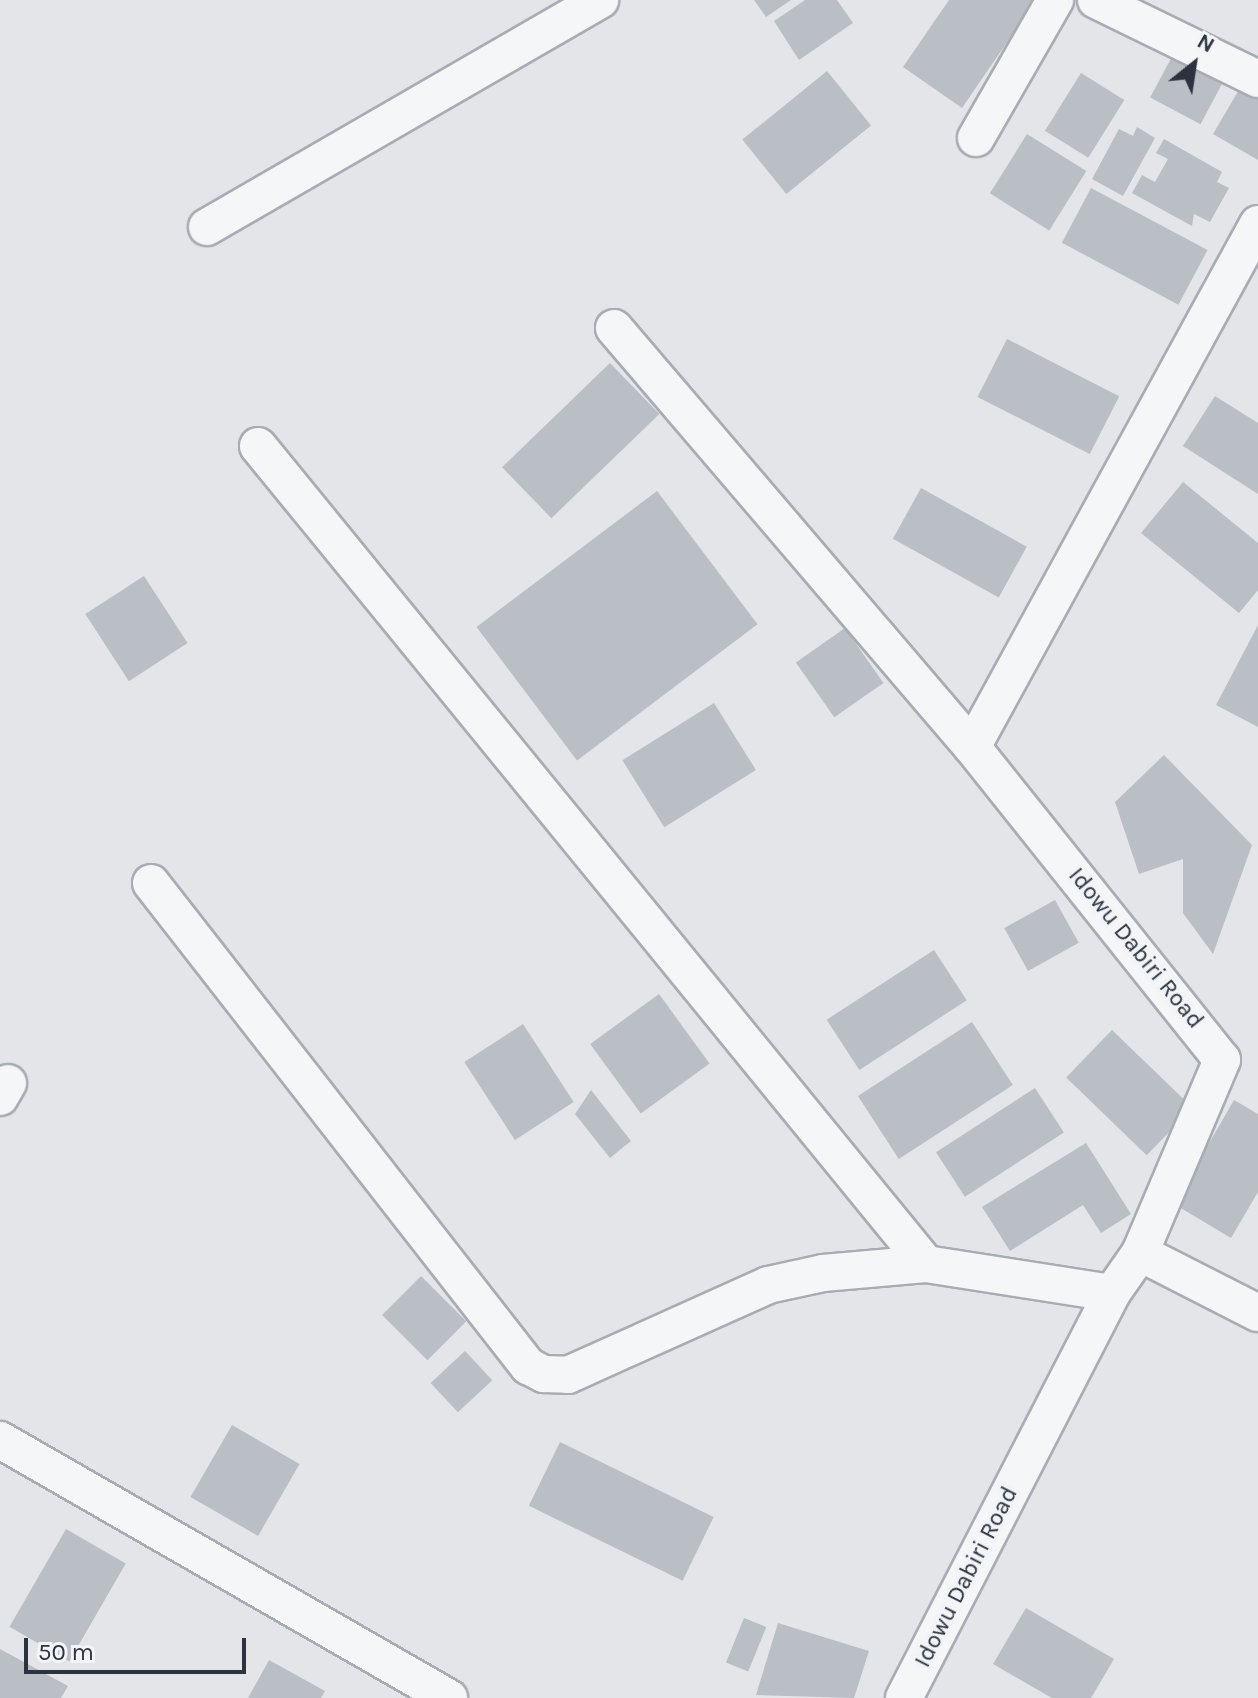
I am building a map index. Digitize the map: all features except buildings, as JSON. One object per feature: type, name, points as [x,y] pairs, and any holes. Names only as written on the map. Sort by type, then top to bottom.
[{"type":"street","points":[[207,227],[600,0]]},
{"type":"street","points":[[976,138],[1055,0]]},
{"type":"street","points":[[1096,0],[1258,79]]},
{"type":"street","points":[[614,328],[972,747],[1258,224]]},
{"type":"street","points":[[258,446],[926,1264]]},
{"type":"street","name":"Idowu Dabiri Road","points":[[904,1698],[1112,1293],[1140,1253],[1222,1060],[972,747]]},
{"type":"street","points":[[151,883],[528,1366],[544,1374],[568,1375],[768,1285],[823,1273],[926,1264],[1112,1293]]},
{"type":"street","points":[[1140,1253],[1258,1313]]},
{"type":"street","points":[[0,1440],[449,1698]]}]
